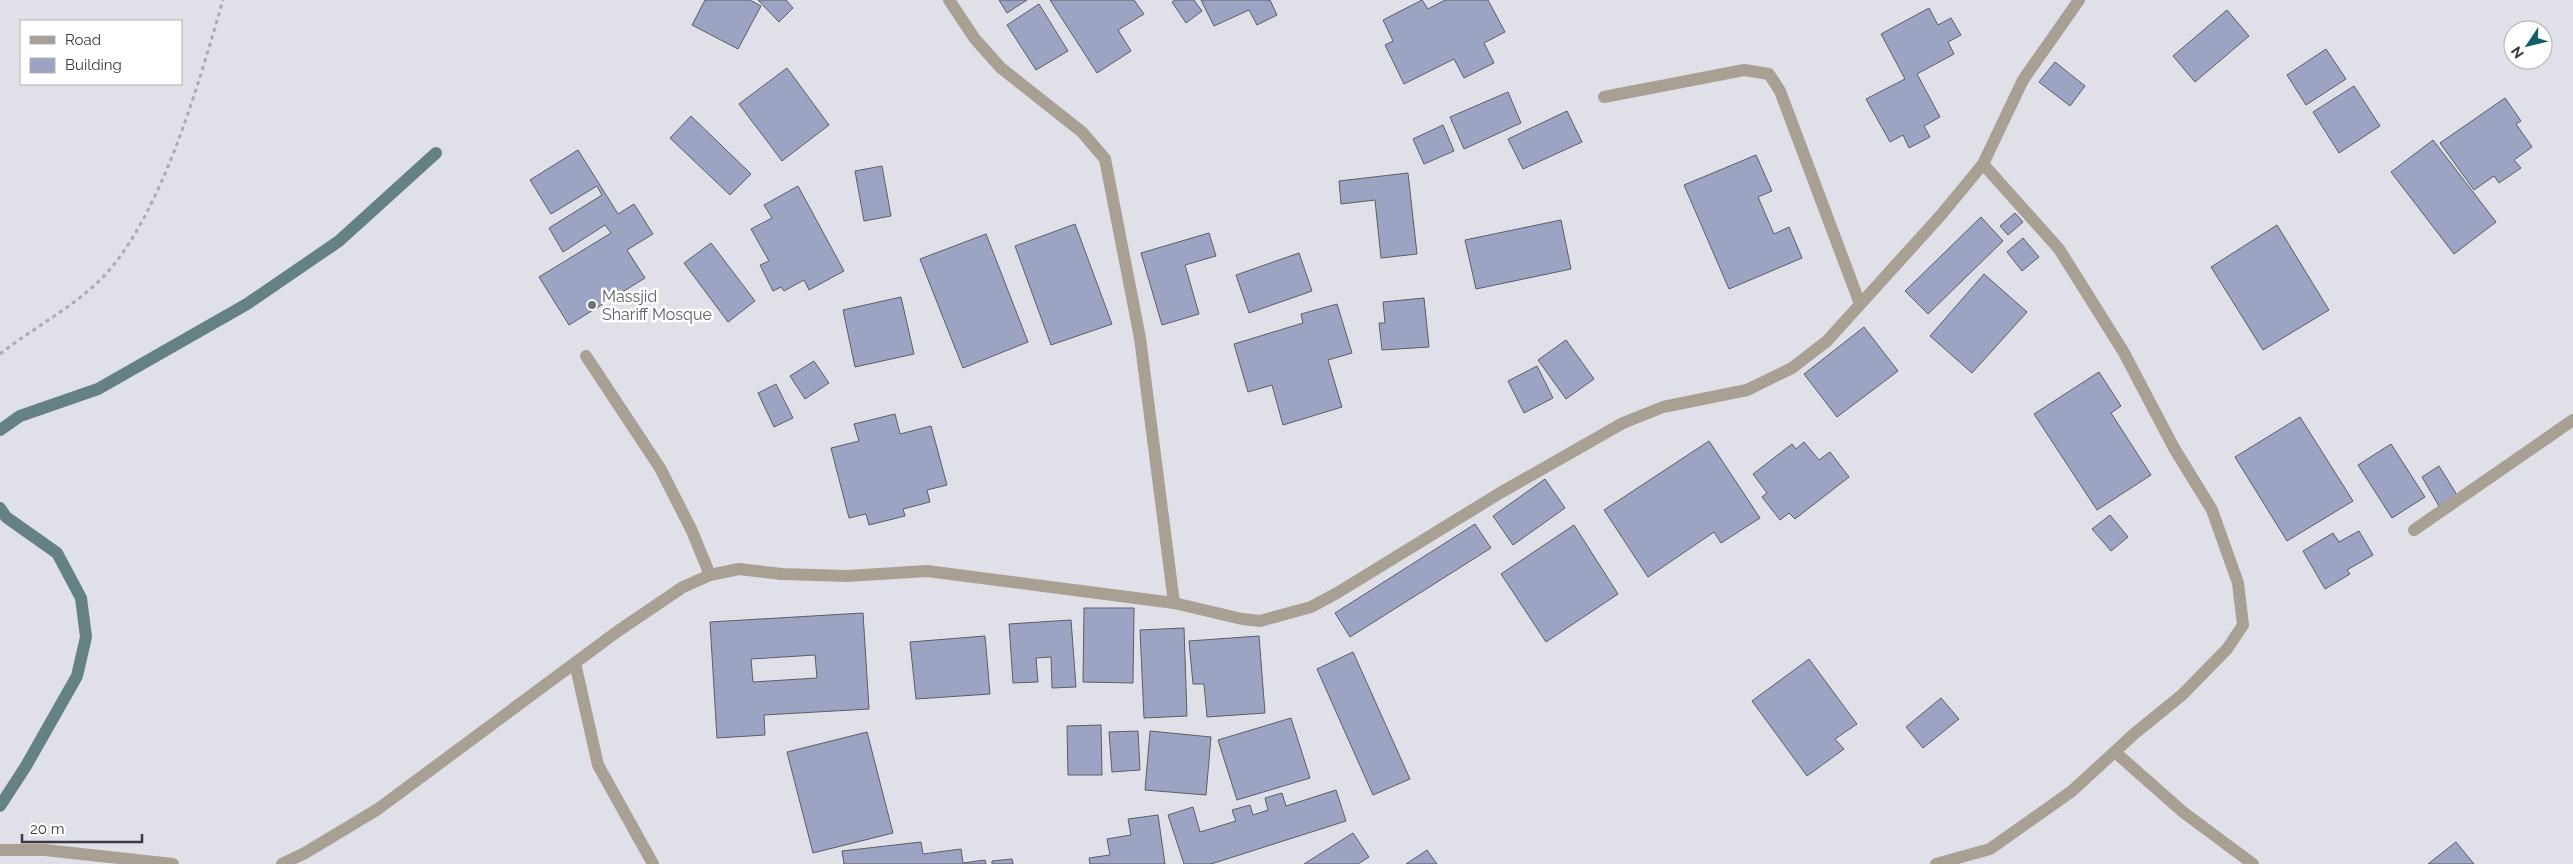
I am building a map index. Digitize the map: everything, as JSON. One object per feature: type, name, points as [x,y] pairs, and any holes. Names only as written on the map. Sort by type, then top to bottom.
[{"type":"street","points":[[949,0],[974,39],[1001,68],[1082,132],[1105,160],[1140,338],[1174,603]]},
{"type":"street","points":[[282,864],[305,853],[378,809],[575,663],[683,587],[710,575],[738,569],[782,574],[847,576],[927,571],[1174,603],[1242,619],[1260,620],[1311,607],[1500,493],[1623,423],[1662,407],[1748,390],[1792,368],[1827,341],[1923,236],[1983,164],[2023,80],[2079,0]]},
{"type":"street","points":[[1604,97],[1744,70],[1769,74],[1784,100],[1860,304]]},
{"type":"street","points":[[1936,864],[1990,849],[2072,791],[2114,752],[2182,695],[2227,649],[2243,625],[2238,583],[2212,510],[2174,448],[2123,351],[2059,249],[1983,164]]},
{"type":"street","points":[[586,356],[660,468],[692,531],[710,575]]},
{"type":"street","points":[[2414,530],[2573,420]]},
{"type":"street","points":[[575,663],[598,765],[653,864]]},
{"type":"street","points":[[2114,752],[2184,812],[2253,864]]},
{"type":"street","points":[[0,850],[45,850],[173,864]]},
{"type":"path","points":[[0,354],[65,309],[104,276],[137,230],[161,182],[185,120],[223,0]]},
{"type":"building","points":[[705,0],[750,0],[761,6],[738,49],[692,25]]},
{"type":"building","points":[[758,0],[786,0],[793,8],[779,22]]},
{"type":"building","points":[[999,0],[1027,0],[1007,13]]},
{"type":"building","points":[[1050,0],[1134,0],[1144,14],[1118,30],[1131,51],[1097,73]]},
{"type":"building","points":[[1175,0],[1194,0],[1202,11],[1186,23],[1172,2]]},
{"type":"building","points":[[1201,0],[1270,0],[1277,15],[1257,25],[1249,10],[1214,26]]},
{"type":"building","points":[[1422,0],[1428,9],[1445,0],[1488,0],[1505,32],[1484,43],[1494,63],[1464,78],[1454,59],[1404,84],[1385,45],[1393,41],[1383,20]]},
{"type":"building","points":[[1039,4],[1068,51],[1036,70],[1007,25]]},
{"type":"building","points":[[1929,8],[1938,25],[1951,18],[1961,35],[1948,42],[1954,54],[1917,74],[1940,117],[1924,126],[1930,137],[1909,148],[1903,135],[1890,142],[1866,99],[1905,79],[1881,34]]},
{"type":"building","points":[[2227,10],[2249,36],[2195,82],[2173,56]]},
{"type":"building","points":[[2326,49],[2346,79],[2306,105],[2287,75]]},
{"type":"building","points":[[2055,62],[2085,86],[2070,106],[2039,82]]},
{"type":"building","points":[[787,68],[829,125],[782,161],[739,104]]},
{"type":"building","points":[[2354,86],[2380,126],[2339,153],[2313,112]]},
{"type":"building","points":[[1508,92],[1521,123],[1464,149],[1450,117]]},
{"type":"building","points":[[2505,98],[2521,121],[2516,124],[2532,147],[2514,160],[2521,168],[2499,183],[2494,176],[2474,190],[2440,143]]},
{"type":"building","points":[[1567,111],[1582,142],[1523,169],[1508,139]]},
{"type":"building","points":[[691,116],[751,174],[730,195],[670,138]]},
{"type":"building","points":[[1443,125],[1454,151],[1424,164],[1413,139]]},
{"type":"building","points":[[2433,140],[2496,222],[2454,254],[2391,172]]},
{"type":"building","name":"Massjid Shariff Mosque","points":[[578,150],[618,214],[634,204],[653,234],[627,250],[645,278],[569,325],[539,277],[611,233],[605,225],[563,252],[549,228],[602,195],[597,186],[551,214],[530,180]]},
{"type":"building","points":[[1756,155],[1772,191],[1758,197],[1774,234],[1789,227],[1802,258],[1729,289],[1684,185]]},
{"type":"building","points":[[882,166],[891,216],[864,221],[855,171]]},
{"type":"building","points":[[1408,173],[1417,254],[1381,258],[1375,200],[1341,204],[1339,181]]},
{"type":"building","points":[[798,186],[844,271],[809,290],[804,280],[784,291],[781,287],[773,291],[760,265],[769,261],[751,229],[772,218],[764,205]]},
{"type":"building","points":[[2015,213],[2023,222],[2008,235],[2000,226]]},
{"type":"building","points":[[1981,217],[2003,241],[1928,314],[1905,291]]},
{"type":"building","points":[[1561,220],[1571,269],[1476,289],[1465,240]]},
{"type":"building","points":[[1075,224],[1112,324],[1051,345],[1015,246]]},
{"type":"building","points":[[2277,225],[2329,310],[2263,350],[2211,267]]},
{"type":"building","points":[[1209,233],[1216,256],[1185,265],[1199,314],[1162,325],[1141,253]]},
{"type":"building","points":[[986,234],[1028,342],[963,368],[920,259]]},
{"type":"building","points":[[2023,238],[2039,257],[2022,271],[2007,252]]},
{"type":"building","points":[[711,243],[755,301],[728,322],[684,263]]},
{"type":"building","points":[[1299,253],[1312,291],[1249,313],[1236,275]]},
{"type":"building","points":[[1984,274],[2027,312],[1972,373],[1930,336]]},
{"type":"building","points":[[901,297],[914,354],[855,367],[843,310]]},
{"type":"building","points":[[1424,298],[1429,347],[1382,350],[1379,323],[1385,323],[1383,302]]},
{"type":"building","points":[[1337,304],[1352,353],[1328,360],[1342,407],[1283,425],[1272,385],[1248,392],[1234,344],[1303,323],[1301,314]]},
{"type":"building","points":[[1864,327],[1898,371],[1837,417],[1804,374]]},
{"type":"building","points":[[1566,340],[1594,379],[1566,399],[1538,360]]},
{"type":"building","points":[[814,361],[829,383],[805,399],[790,376]]},
{"type":"building","points":[[1537,366],[1553,398],[1524,413],[1508,381]]},
{"type":"building","points":[[2099,372],[2121,406],[2111,413],[2151,475],[2097,510],[2034,414]]},
{"type":"building","points":[[776,384],[793,418],[774,427],[758,393]]},
{"type":"building","points":[[895,414],[900,434],[931,426],[947,485],[927,490],[930,502],[903,509],[905,516],[869,525],[866,514],[849,518],[831,448],[859,441],[854,424]]},
{"type":"building","points":[[2300,417],[2353,501],[2287,541],[2235,457]]},
{"type":"building","points":[[1709,441],[1760,518],[1721,543],[1714,532],[1648,577],[1604,510]]},
{"type":"building","points":[[1804,442],[1819,460],[1830,452],[1849,477],[1795,519],[1789,513],[1780,520],[1762,497],[1767,493],[1753,474],[1792,444],[1796,449]]},
{"type":"building","points":[[2391,444],[2425,497],[2392,518],[2358,465]]},
{"type":"building","points":[[2439,466],[2457,495],[2439,506],[2422,477]]},
{"type":"building","points":[[1545,479],[1565,508],[1513,545],[1493,516]]},
{"type":"building","points":[[2110,515],[2128,537],[2111,551],[2092,529]]},
{"type":"building","points":[[1475,524],[1491,548],[1350,637],[1335,613]]},
{"type":"building","points":[[1574,525],[1618,594],[1546,642],[1501,574]]},
{"type":"building","points":[[2359,531],[2373,555],[2347,570],[2350,574],[2325,589],[2303,551],[2333,533],[2339,542]]},
{"type":"building","points":[[1084,608],[1134,608],[1133,683],[1083,682]]},
{"type":"building","points":[[863,613],[869,709],[764,715],[765,735],[717,738],[710,622]],"holes":[[[815,655],[817,678],[753,682],[751,659]]]},
{"type":"building","points":[[1071,620],[1076,687],[1052,688],[1051,657],[1036,658],[1038,682],[1013,683],[1009,624]]},
{"type":"building","points":[[1184,628],[1187,716],[1144,718],[1140,630]]},
{"type":"building","points":[[985,636],[990,694],[916,699],[910,642]]},
{"type":"building","points":[[1259,636],[1265,713],[1207,717],[1204,684],[1193,684],[1189,641]]},
{"type":"building","points":[[1353,652],[1410,779],[1373,795],[1317,669]]},
{"type":"building","points":[[1809,659],[1857,724],[1835,739],[1844,749],[1807,776],[1752,701]]},
{"type":"building","points":[[1941,698],[1959,719],[1923,748],[1906,727]]},
{"type":"building","points":[[1291,718],[1310,778],[1237,800],[1218,740]]},
{"type":"building","points":[[1101,725],[1102,775],[1068,775],[1067,726]]},
{"type":"building","points":[[1138,731],[1140,770],[1112,772],[1109,732]]},
{"type":"building","points":[[1150,731],[1211,737],[1206,795],[1145,790]]},
{"type":"building","points":[[867,732],[893,833],[813,853],[787,752]]},
{"type":"building","points":[[1336,790],[1346,821],[1211,864],[1184,864],[1168,815],[1193,807],[1200,832],[1236,821],[1232,810],[1250,805],[1253,815],[1268,810],[1265,798],[1282,793],[1286,806]]},
{"type":"building","points":[[1158,815],[1165,864],[1090,864],[1089,858],[1110,855],[1107,839],[1131,835],[1128,819]]},
{"type":"building","points":[[1353,833],[1369,857],[1358,864],[1304,864]]},
{"type":"building","points":[[921,842],[923,854],[961,849],[963,863],[985,860],[986,864],[844,864],[842,851]]},
{"type":"building","points":[[2456,842],[2474,864],[2428,864]]},
{"type":"building","points":[[1427,850],[1437,864],[1406,864]]},
{"type":"building","points":[[1012,859],[1013,864],[992,864],[992,861]]},
{"type":"waterway","points":[[0,430],[20,416],[98,389],[247,304],[339,241],[436,153]]},
{"type":"waterway","points":[[0,508],[6,517],[57,553],[81,598],[86,637],[77,676],[26,766],[0,806]]},
{"type":"place","name":"Massjid Shariff Mosque","points":[[592,305]]}]
